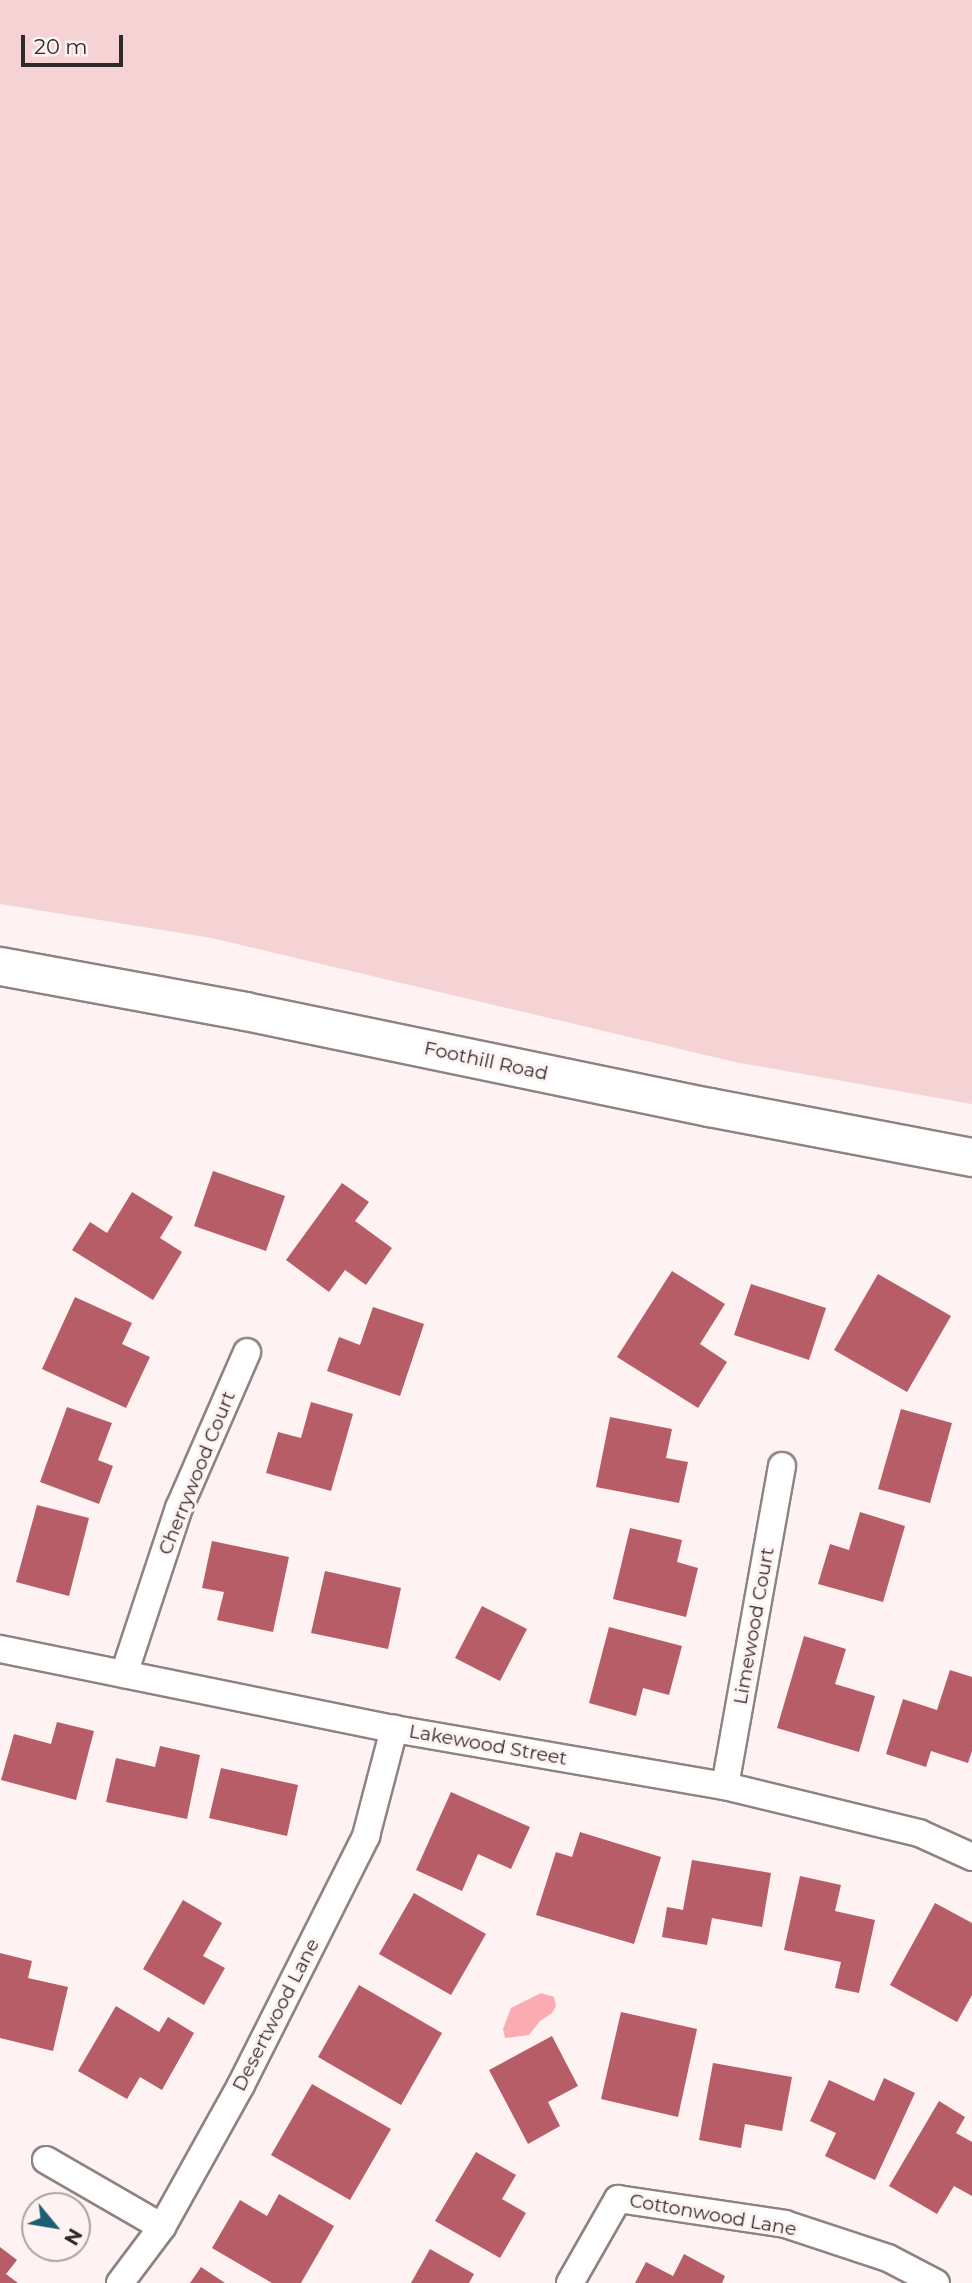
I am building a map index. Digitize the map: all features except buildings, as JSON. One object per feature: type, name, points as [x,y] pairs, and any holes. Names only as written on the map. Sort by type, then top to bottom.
[{"type":"main road","name":"Foothill Road","points":[[0,966],[245,1012],[709,1107],[972,1157]]},
{"type":"street","name":"Cherrywood Court","points":[[124,1674],[179,1507],[247,1352]]},
{"type":"street","name":"Limewood Court","points":[[725,1786],[782,1466]]},
{"type":"street","name":"Lakewood Street","points":[[0,1648],[394,1729],[725,1786],[919,1833],[972,1857]]},
{"type":"street","name":"Desertwood Lane","points":[[120,2283],[162,2228],[241,2085],[366,1836],[394,1729]]},
{"type":"street","points":[[46,2160],[162,2228]]},
{"type":"street","name":"Cottonwood Lane","points":[[570,2283],[618,2199],[785,2224],[888,2258],[936,2283]]},
{"type":"shaded area","points":[[0,0],[972,0],[972,1104],[735,1062],[212,938],[0,904]]},
{"type":"shaded area","points":[[541,1993],[554,1997],[556,2006],[552,2013],[540,2021],[529,2035],[505,2038],[503,2029],[511,2008]]}]
